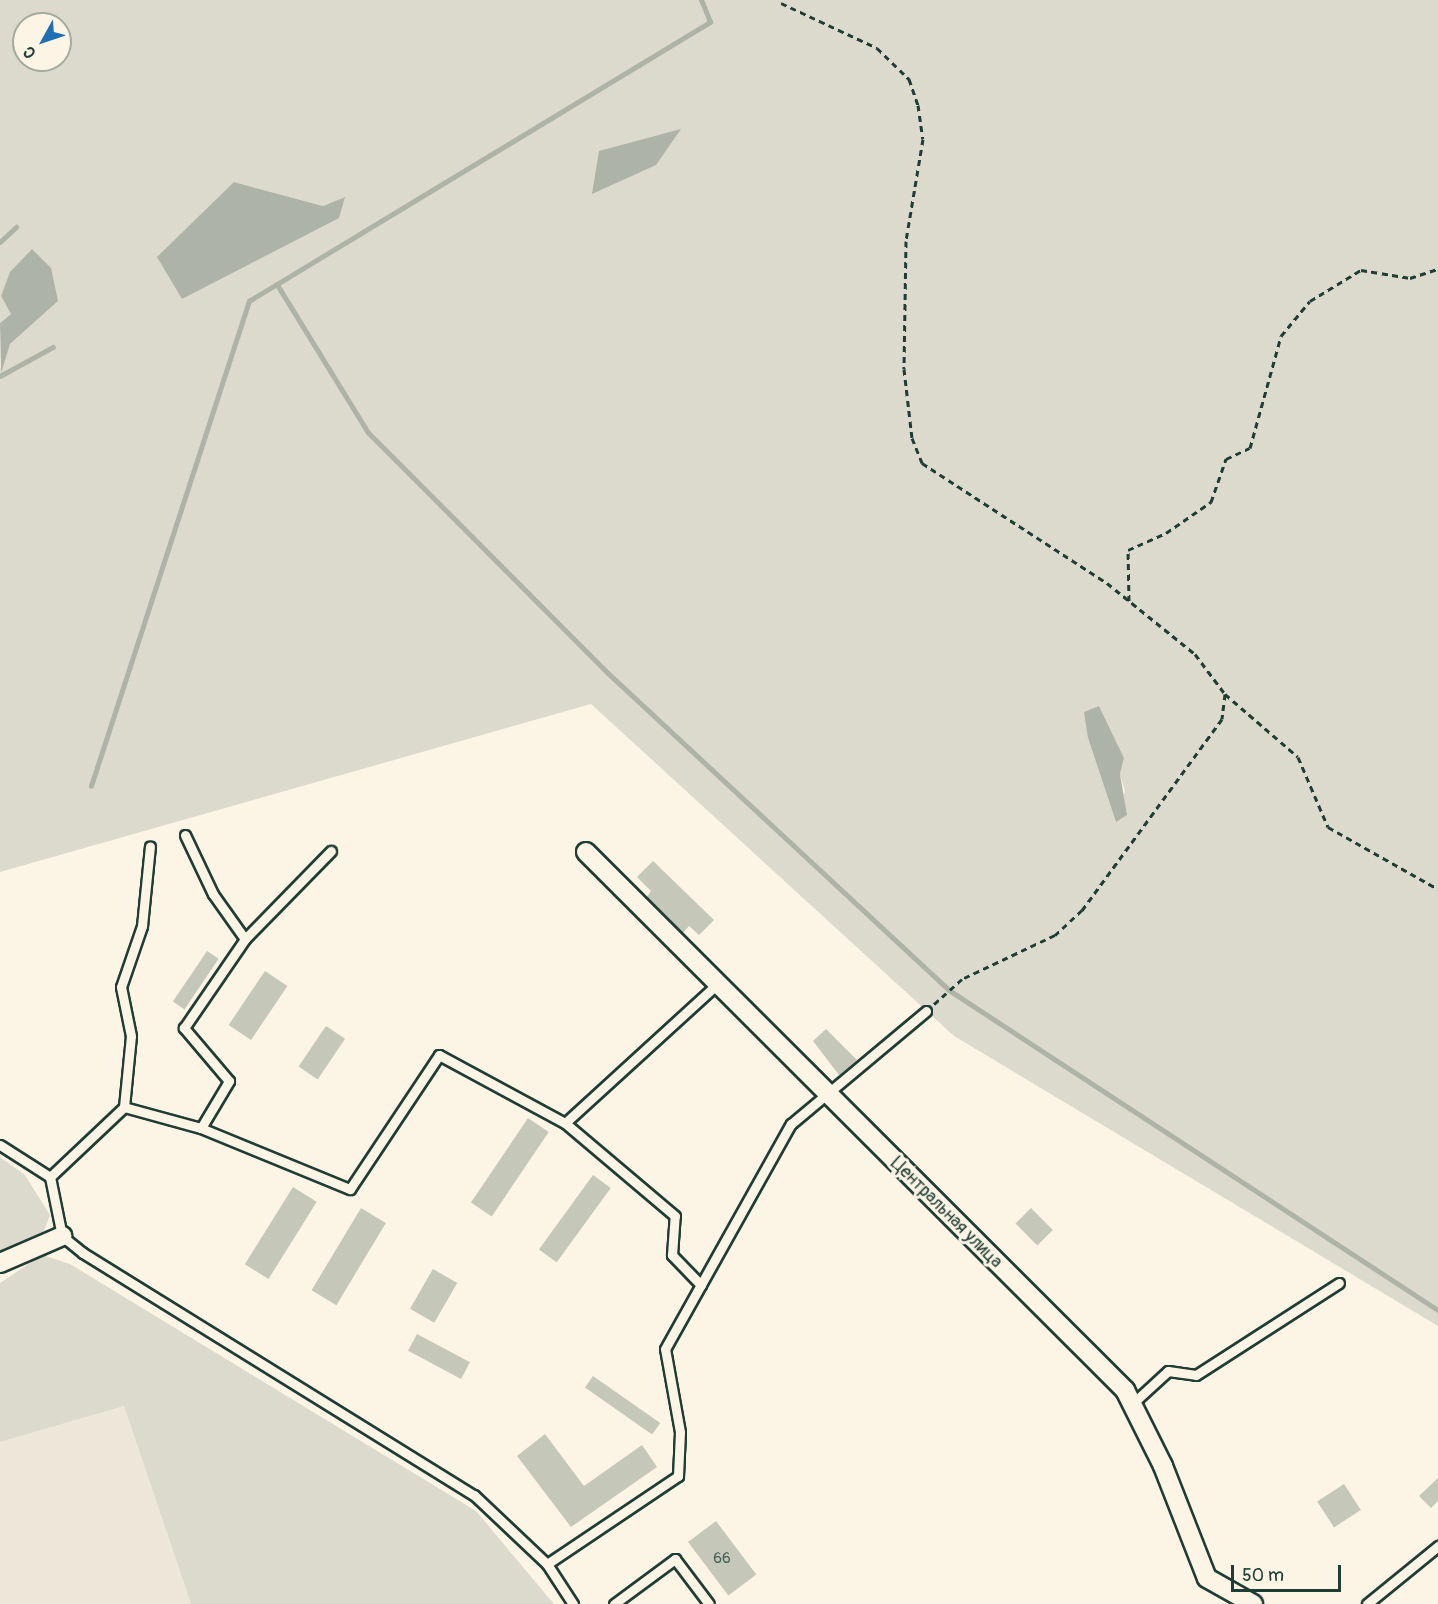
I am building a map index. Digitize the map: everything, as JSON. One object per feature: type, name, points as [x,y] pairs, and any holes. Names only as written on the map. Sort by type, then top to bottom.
[{"type":"street","name":"Центральная улица","points":[[586,852],[826,1095],[1125,1390],[1208,1578],[1253,1604]]},
{"type":"street","points":[[0,1263],[62,1236]]},
{"type":"lane","points":[[185,835],[213,894],[245,939]]},
{"type":"lane","points":[[50,1177],[124,1107],[131,1036],[121,987],[142,926],[150,846]]},
{"type":"lane","points":[[201,1128],[229,1081],[184,1028],[245,939],[331,851]]},
{"type":"lane","points":[[565,1123],[717,984]]},
{"type":"lane","points":[[547,1564],[678,1476],[680,1432],[665,1349],[791,1124],[926,1011]]},
{"type":"lane","points":[[124,1107],[201,1128],[350,1189],[439,1055],[565,1123],[675,1216],[672,1255],[701,1285]]},
{"type":"lane","points":[[0,1145],[50,1177],[62,1236],[445,1481],[474,1495],[547,1564],[573,1604]]},
{"type":"lane","points":[[1132,1404],[1168,1371],[1196,1375],[1339,1282]]},
{"type":"lane","points":[[1367,1604],[1438,1546]]},
{"type":"lane","points":[[615,1604],[675,1559],[709,1604]]},
{"type":"path","points":[[781,3],[877,48],[909,79],[918,105],[923,139],[906,242],[904,369],[912,438],[922,463],[1015,519],[1129,601],[1195,654],[1225,694],[1298,757],[1328,827],[1438,889]]},
{"type":"path","points":[[1129,601],[1128,550],[1166,533],[1211,502],[1226,459],[1250,448],[1281,336],[1310,301],[1361,270],[1410,278],[1438,268]]},
{"type":"path","points":[[926,1011],[962,979],[1055,935],[1082,910],[1222,719],[1225,694]]},
{"type":"shaded area","points":[[0,0],[1438,0],[1438,1326],[954,1036],[591,704],[0,872],[0,369],[10,344],[58,301],[31,250],[10,273],[1,296],[11,314],[0,323]],"holes":[[[234,182],[323,206],[345,197],[182,299]],[[1099,706],[1124,758],[1120,774],[1125,791],[1116,822],[1088,738]]]},
{"type":"shaded area","points":[[681,129],[656,165],[592,194],[599,151]]},
{"type":"shaded area","points":[[234,182],[323,206],[345,197],[339,218],[182,299],[157,257]]},
{"type":"shaded area","points":[[32,249],[51,268],[58,301],[10,344],[1,373],[0,323],[11,314],[1,296],[10,272]]},
{"type":"shaded area","points":[[1099,706],[1124,758],[1120,774],[1127,815],[1116,822],[1088,738],[1084,712]]},
{"type":"shaded area","points":[[0,1157],[25,1175],[50,1215],[44,1231],[0,1251]]},
{"type":"shaded area","points":[[42,1255],[70,1264],[476,1511],[554,1604],[191,1604],[124,1406],[0,1442],[0,1283]]},
{"type":"shaded area","points":[[124,1406],[191,1604],[0,1604],[0,1442]]},
{"type":"building","points":[[653,861],[714,920],[699,935],[689,926],[683,933],[647,897],[651,891],[637,877]]},
{"type":"building","points":[[207,951],[219,959],[184,1009],[173,1002]]},
{"type":"building","points":[[265,971],[287,986],[251,1040],[229,1025]]},
{"type":"building","points":[[326,1026],[345,1039],[318,1079],[299,1067]]},
{"type":"building","points":[[826,1029],[857,1060],[839,1075],[813,1041]]},
{"type":"building","points":[[528,1118],[549,1132],[492,1217],[471,1203]]},
{"type":"building","points":[[593,1175],[611,1188],[557,1262],[539,1249]]},
{"type":"building","points":[[293,1187],[317,1202],[269,1279],[245,1264]]},
{"type":"building","points":[[361,1208],[386,1223],[336,1305],[312,1290]]},
{"type":"building","points":[[1031,1208],[1053,1230],[1037,1245],[1015,1224]]},
{"type":"building","points":[[433,1269],[457,1283],[434,1323],[410,1309]]},
{"type":"building","points":[[417,1334],[470,1362],[461,1379],[408,1351]]},
{"type":"building","points":[[593,1376],[660,1423],[652,1435],[585,1387]]},
{"type":"building","points":[[545,1434],[584,1486],[642,1445],[657,1467],[571,1527],[517,1456]]},
{"type":"building","points":[[1438,1478],[1438,1501],[1431,1508],[1419,1496]]},
{"type":"building","points":[[1344,1484],[1361,1510],[1334,1527],[1317,1501]]},
{"type":"building","points":[[716,1521],[756,1575],[728,1596],[688,1542]]},
{"type":"waterway","points":[[91,786],[249,301],[710,22],[701,0]]},
{"type":"waterway","points":[[0,242],[16,227]]},
{"type":"waterway","points":[[277,284],[368,432],[607,672],[949,990],[1438,1310]]},
{"type":"waterway","points":[[0,376],[53,347]]}]
